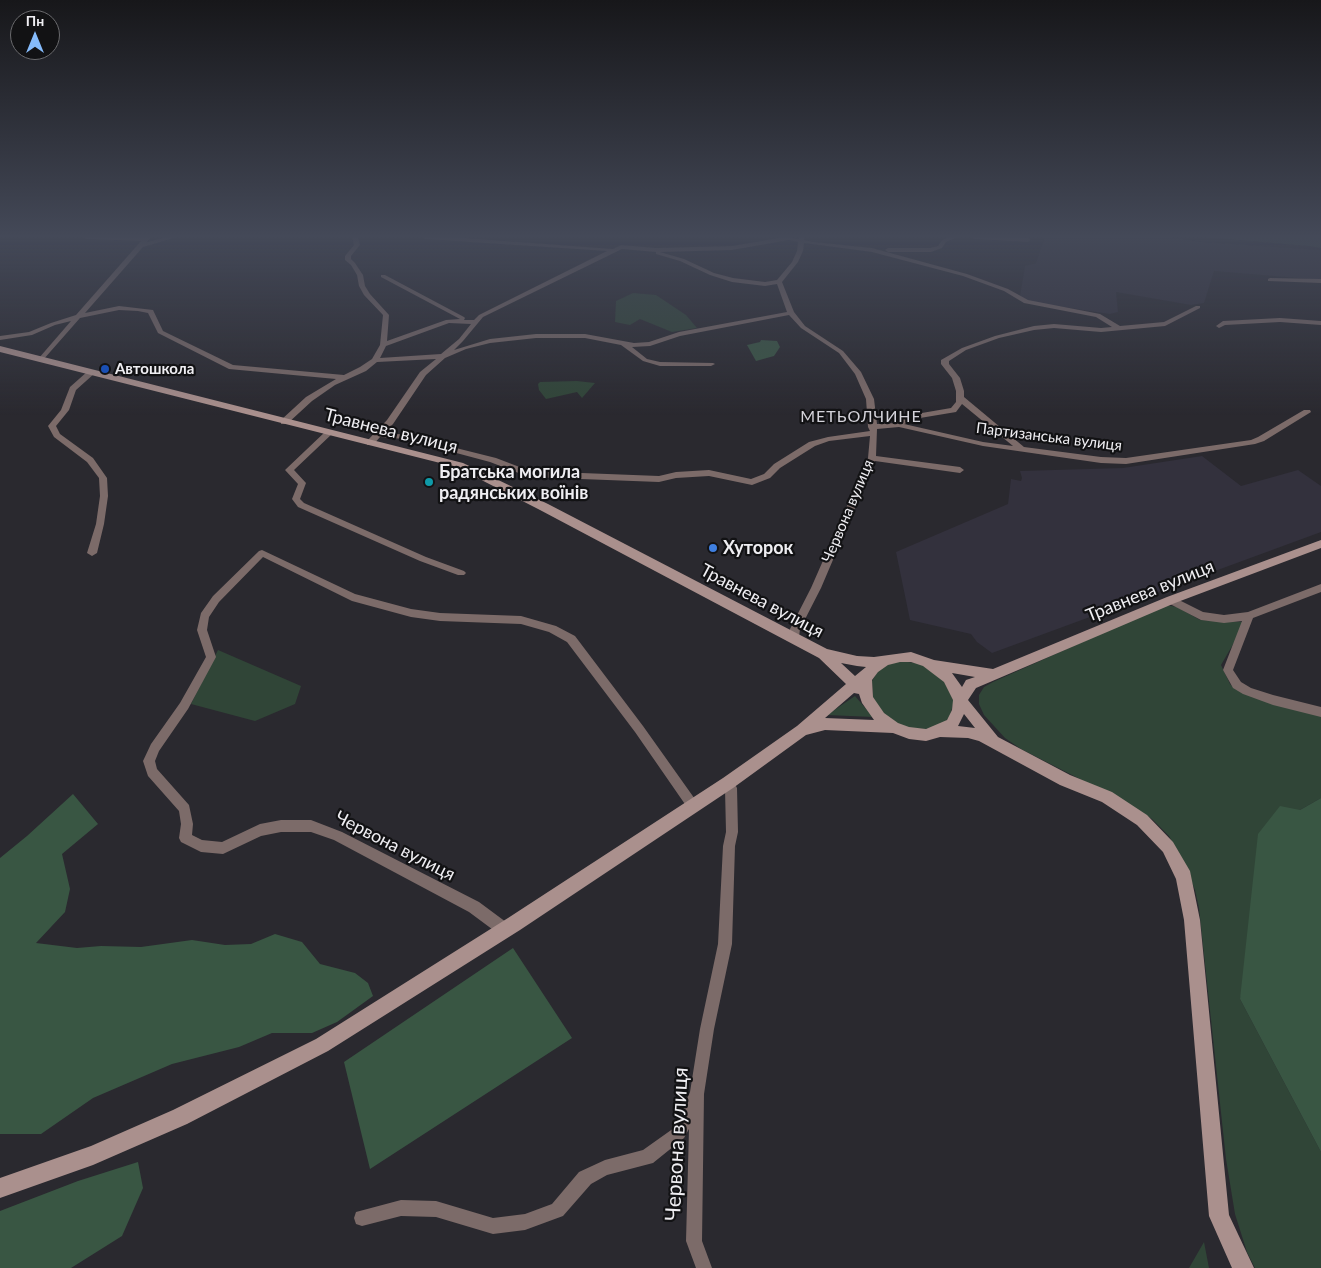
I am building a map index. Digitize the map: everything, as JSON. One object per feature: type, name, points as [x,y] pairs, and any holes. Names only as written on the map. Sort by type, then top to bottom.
[{"type":"street","points":[[41,360],[96,296]]},
{"type":"street","points":[[284,422],[309,400],[344,377],[363,369],[375,360],[383,345],[386,315],[368,296]]},
{"type":"street","points":[[421,296],[462,318]]},
{"type":"street","points":[[370,443],[390,422],[423,374],[446,356],[481,316],[521,296]]},
{"type":"street","name":"Червона вулиця","points":[[784,296],[791,313],[802,327],[841,352],[858,374],[870,399],[873,430],[872,458],[816,588],[795,629],[794,637]]},
{"type":"street","points":[[1016,296],[1026,302],[1098,315],[1120,329]]},
{"type":"street","points":[[378,434],[441,446],[493,460],[529,474],[659,479],[676,475],[709,473],[752,482],[767,476],[777,466],[812,444],[899,425],[901,422],[919,416],[953,410],[960,402],[960,398],[956,378],[945,364],[946,360],[964,349],[997,337],[1034,328],[1054,326],[1090,330],[1165,324],[1198,307]]},
{"type":"street","points":[[0,338],[30,334],[53,324],[119,308],[150,311],[160,332],[232,366],[344,377]]},
{"type":"street","points":[[375,360],[446,356],[464,348],[490,341],[536,336],[585,336],[623,344],[650,344],[679,334],[791,313]]},
{"type":"street","points":[[383,345],[448,321],[481,316]]},
{"type":"street","points":[[1219,326],[1223,323],[1280,320],[1321,323]]},
{"type":"street","points":[[448,321],[475,322]]},
{"type":"street","points":[[623,344],[645,360],[660,364],[711,364]]},
{"type":"street","name":"Травнева вулиця","points":[[0,349],[459,465],[544,506],[824,654]]},
{"type":"street","points":[[91,373],[73,389],[65,410],[52,426],[57,435],[90,460],[103,478],[102,514],[92,553]]},
{"type":"street","points":[[960,398],[1022,449]]},
{"type":"street","name":"Партизанська вулиця","points":[[899,425],[983,444],[1101,460],[1126,461],[1149,459],[1262,439],[1307,412]]},
{"type":"street","points":[[329,433],[289,470],[302,483],[296,499],[301,505],[422,559],[461,573]]},
{"type":"street","points":[[872,458],[960,470]]},
{"type":"street","name":"Травнева вулиця","points":[[960,700],[971,684],[992,674],[1171,600],[1321,544]]},
{"type":"street","name":"Червона вулиця","points":[[505,930],[474,907],[338,836],[311,826],[281,826],[260,830],[223,848],[201,846],[185,838],[187,824],[185,809],[152,772],[149,760],[184,706],[212,657],[202,630],[204,616],[216,599],[262,553],[352,597],[411,612],[440,617],[521,620],[552,629],[571,639],[638,728],[693,806]]},
{"type":"street","points":[[1171,600],[1201,616],[1224,619],[1249,616],[1321,588]]},
{"type":"street","points":[[1249,616],[1249,621],[1228,670],[1237,684],[1247,691],[1273,700],[1321,712]]},
{"type":"street","points":[[824,654],[857,661],[874,662],[900,657],[911,658],[932,664],[992,674]]},
{"type":"street","points":[[824,654],[854,683],[879,717],[893,727],[909,733],[968,732],[996,742],[1065,780],[1107,797],[1142,820],[1168,847],[1184,877],[1192,920],[1219,1216],[1243,1268]]},
{"type":"street","points":[[0,1188],[93,1155],[162,1124],[322,1045],[505,930],[728,783],[802,730],[854,683],[885,660]]},
{"type":"street","points":[[932,664],[949,678],[958,691],[960,700],[957,718],[952,724],[940,731]]},
{"type":"street","points":[[867,699],[865,682],[873,668]]},
{"type":"street","points":[[960,700],[996,742]]},
{"type":"street","points":[[802,730],[825,724],[893,727]]},
{"type":"street","name":"Червона вулиця","points":[[704,1268],[694,1242],[697,1094],[707,1029],[726,944],[728,846],[732,832],[731,788],[728,783]]},
{"type":"street","points":[[362,1218],[401,1208],[436,1209],[494,1226],[525,1222],[557,1210],[585,1178],[605,1168],[647,1157],[678,1133],[697,1094]]},
{"type":"shaded area","points":[[1020,296],[1116,296],[1118,312],[1110,314],[1029,302]]},
{"type":"shaded area","points":[[1140,296],[1206,296],[1204,303],[1191,305]]},
{"type":"shaded area","points":[[1202,456],[1241,486],[1298,470],[1321,486],[1321,532],[992,653],[977,642],[971,634],[910,620],[896,552],[1008,504],[1011,479],[1021,481],[1020,471],[1123,468]]},
{"type":"green space","points":[[626,296],[658,296],[686,315],[697,328],[672,332],[640,319],[630,325],[615,322],[616,301]]},
{"type":"green space","points":[[761,340],[777,341],[780,347],[774,356],[756,361],[747,345],[760,342]]},
{"type":"green space","points":[[577,381],[595,383],[582,398],[577,392],[546,399],[539,390],[538,384],[540,382]]},
{"type":"green space","points":[[1165,605],[1177,607],[1200,620],[1246,622],[1221,665],[1230,684],[1235,689],[1321,715],[1321,798],[1300,810],[1240,999],[1321,1152],[1321,1268],[1255,1268],[1247,1252],[1235,1214],[1226,1159],[1199,908],[1195,890],[1184,863],[1169,836],[1152,819],[1125,802],[1021,749],[1005,738],[984,715],[979,704],[979,695],[984,687],[993,682]]},
{"type":"green space","points":[[218,650],[301,686],[295,704],[255,721],[191,704]]},
{"type":"green space","points":[[901,661],[922,664],[945,680],[954,701],[950,716],[945,722],[937,727],[925,729],[910,728],[900,725],[883,714],[873,698],[872,681],[878,671],[889,664]]},
{"type":"green space","points":[[855,696],[873,717],[827,715]]},
{"type":"green space","points":[[73,794],[98,824],[62,854],[70,889],[65,912],[36,943],[77,948],[101,946],[141,947],[192,940],[225,945],[251,944],[275,934],[302,942],[320,964],[355,973],[368,983],[373,996],[337,1022],[312,1033],[272,1033],[239,1047],[172,1064],[93,1098],[41,1134],[0,1134],[0,858]]},
{"type":"green space","points":[[1321,798],[1321,1152],[1240,999],[1258,834],[1280,806],[1300,810]]},
{"type":"green space","points":[[513,948],[572,1038],[370,1169],[344,1062]]},
{"type":"green space","points":[[138,1162],[143,1188],[122,1236],[71,1268],[0,1268],[0,1211],[78,1181]]},
{"type":"green space","points":[[1204,1242],[1209,1268],[1189,1268]]},
{"type":"place","name":"Автошкола","points":[[105,369]]},
{"type":"place","name":"Братська могила радянських воїнів","points":[[429,482]]},
{"type":"place","name":"Хуторок","points":[[713,548]]},
{"type":"district","name":"МЕТЬОЛЧИНЕ","points":[[861,417]]}]
